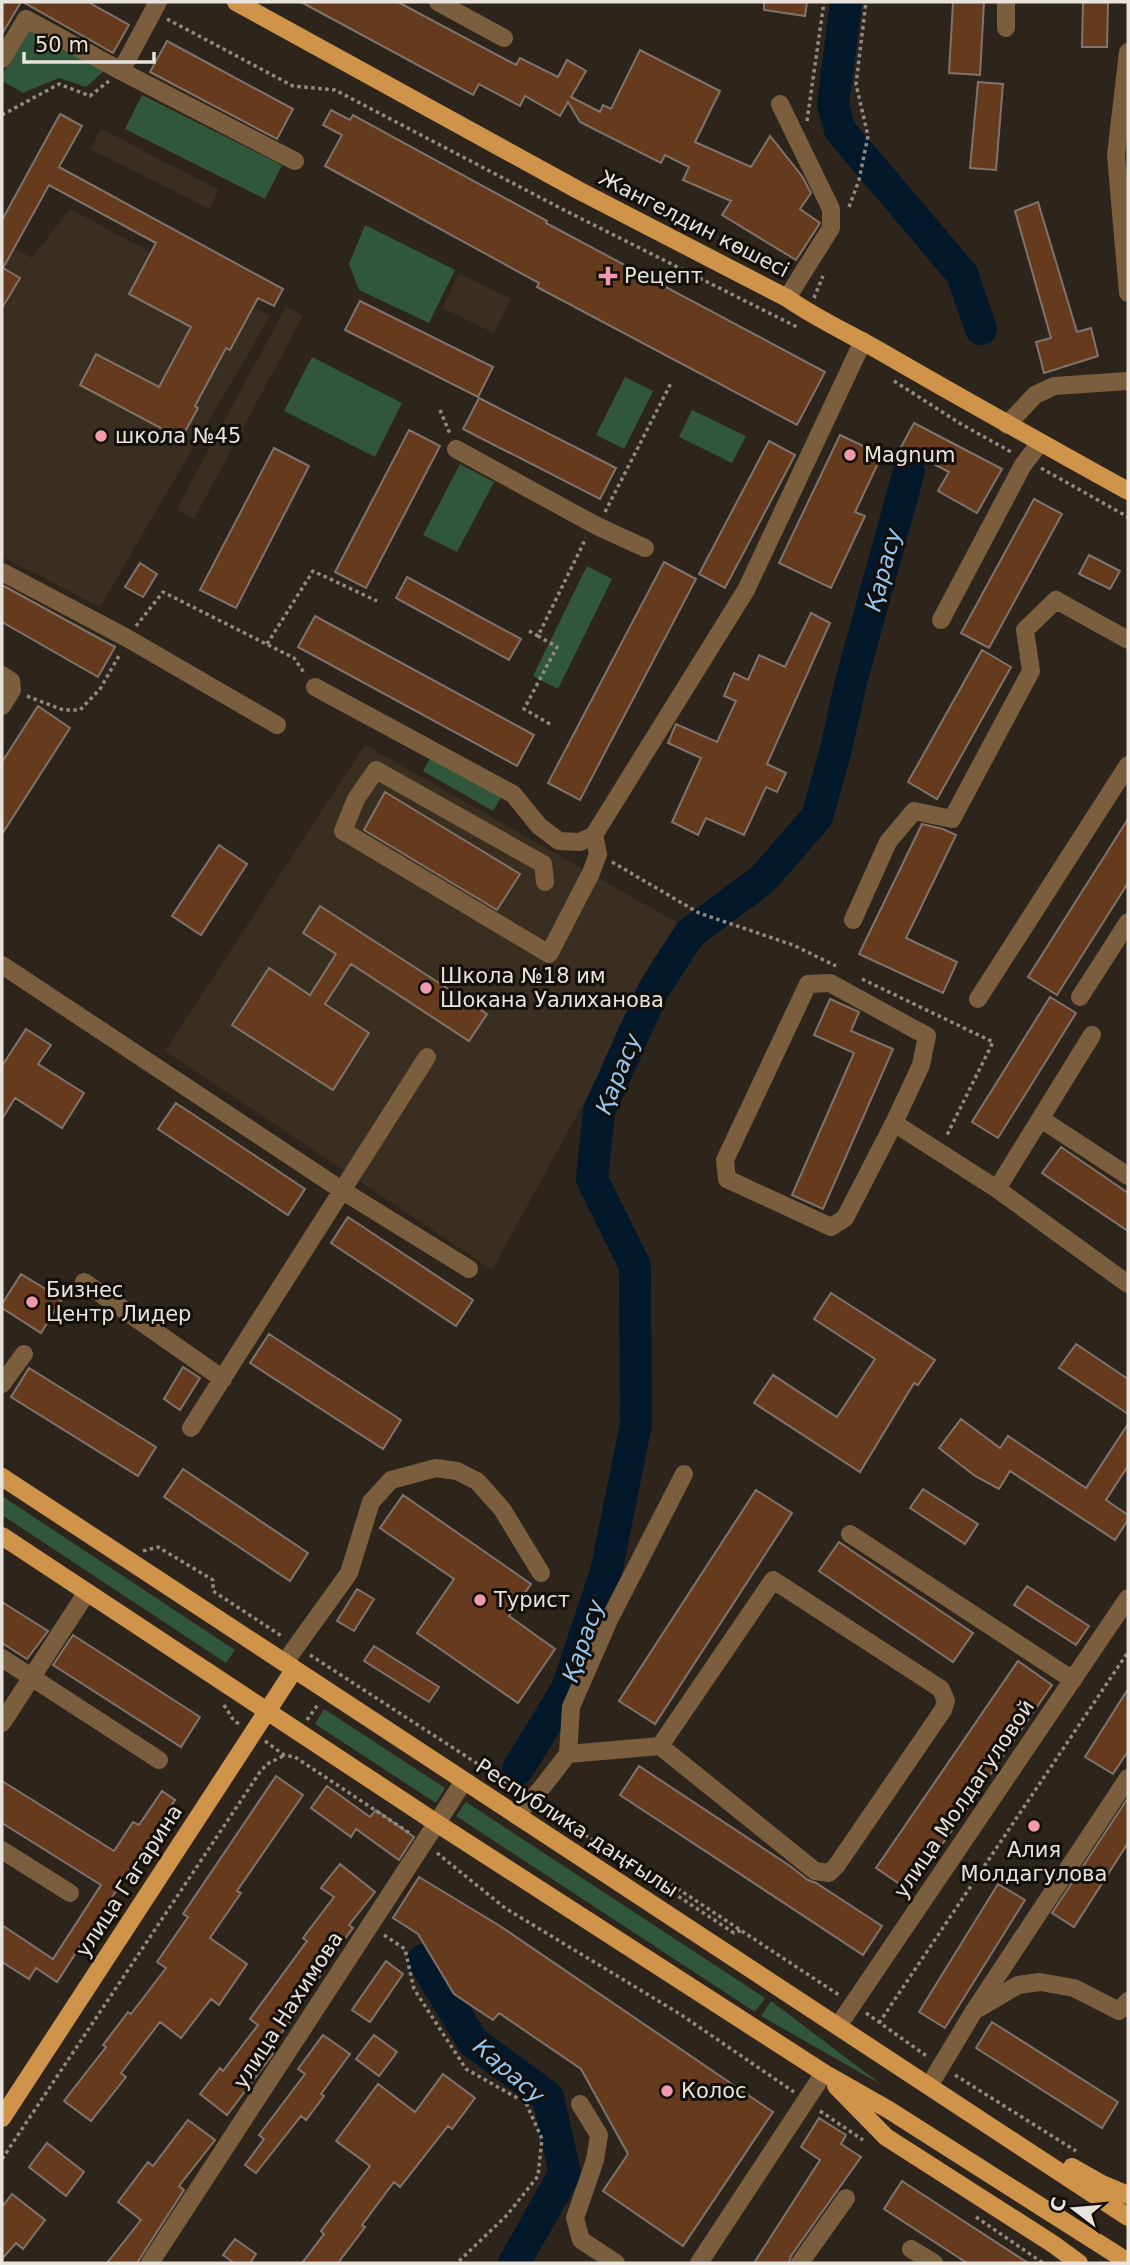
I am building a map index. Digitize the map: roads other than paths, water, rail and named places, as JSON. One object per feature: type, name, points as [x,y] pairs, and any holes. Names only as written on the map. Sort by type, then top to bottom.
[{"type":"main road","name":"Жангелдин көшесі","points":[[238,2],[578,190],[787,298],[808,313],[863,341],[1007,425],[1128,491]]},
{"type":"main road","name":"Республика даңғылы","points":[[2,1477],[1128,2217]]},
{"type":"main road","points":[[2,1536],[438,1824],[824,2073],[890,2110],[1128,2262]]},
{"type":"main road","name":"улица Гагарина","points":[[2,2118],[267,1710],[290,1666]]},
{"type":"main road","points":[[856,2039],[938,2071],[1076,2169],[1128,2195]]},
{"type":"main road","points":[[824,2073],[886,2137],[1070,2261]]},
{"type":"street","points":[[438,2],[503,38]]},
{"type":"street","points":[[1006,2],[1006,28]]},
{"type":"street","points":[[121,71],[156,7]]},
{"type":"street","points":[[2,59],[26,19],[295,161]]},
{"type":"street","points":[[1128,52],[1116,155],[1126,235],[1128,293]]},
{"type":"street","points":[[780,104],[831,209],[831,228],[787,298]]},
{"type":"street","points":[[315,687],[513,794],[539,826],[559,841],[580,842],[594,835],[746,590],[863,341]]},
{"type":"street","points":[[1007,425],[1035,395],[1054,386],[1128,382]]},
{"type":"street","points":[[941,620],[1027,460],[1040,443]]},
{"type":"street","points":[[456,449],[595,525],[645,548]]},
{"type":"street","points":[[2,572],[127,638],[277,724]]},
{"type":"street","points":[[853,920],[888,842],[914,811],[952,819],[1031,671],[1026,630],[1056,600],[1128,640]]},
{"type":"street","points":[[2,706],[7,683]]},
{"type":"street","points":[[978,999],[1128,765]]},
{"type":"street","points":[[545,882],[543,864],[376,770],[356,799],[343,831],[549,954],[591,873],[598,854],[594,835]]},
{"type":"street","points":[[1080,997],[1128,922]]},
{"type":"street","points":[[2,965],[343,1191],[470,1269]]},
{"type":"street","points":[[808,984],[830,984],[927,1036],[921,1065],[894,1123],[845,1218],[831,1227],[727,1179],[724,1160],[808,984]]},
{"type":"street","points":[[998,1189],[1092,1035]]},
{"type":"street","points":[[191,1428],[428,1057]]},
{"type":"street","points":[[1041,1119],[1128,1176]]},
{"type":"street","points":[[894,1123],[998,1189],[1128,1284]]},
{"type":"street","points":[[84,1282],[223,1379]]},
{"type":"street","points":[[2,1384],[24,1354]]},
{"type":"street","points":[[290,1666],[297,1647],[349,1573],[370,1502],[391,1480],[436,1468],[457,1471],[477,1481],[502,1508],[541,1573]]},
{"type":"street","points":[[516,1815],[568,1754],[571,1707],[609,1620],[684,1474]]},
{"type":"street","points":[[850,1534],[1073,1680]]},
{"type":"street","points":[[568,1754],[660,1746],[815,1871],[829,1873],[943,1710],[946,1701],[941,1689],[772,1580],[660,1746]]},
{"type":"street","points":[[2,1723],[87,1592]]},
{"type":"street","name":"улица Молдагуловой","points":[[838,2025],[1128,1600]]},
{"type":"street","points":[[2,1658],[159,1760]]},
{"type":"street","points":[[938,2071],[974,2011],[1128,1778]]},
{"type":"street","name":"улица Нахимова","points":[[150,2263],[464,1781]]},
{"type":"street","points":[[2,1850],[70,1893]]},
{"type":"street","points":[[974,2011],[1018,1985],[1040,1982],[1074,1989],[1119,2011],[1128,2001]]},
{"type":"street","points":[[699,2263],[824,2073]]},
{"type":"street","points":[[580,2104],[599,2135],[595,2160],[575,2218],[581,2240],[616,2263]]},
{"type":"street","points":[[800,2263],[846,2198]]},
{"type":"street","points":[[911,2249],[934,2263]]},
{"type":"waterway","name":"Қарасу","points":[[846,2],[833,105],[840,130],[962,274],[981,329]]},
{"type":"waterway","name":"Қарасу","points":[[518,1769],[567,1689],[606,1572],[636,1424],[635,1266],[592,1179],[599,1111],[654,989],[690,933],[762,880],[817,817],[909,471]]},
{"type":"waterway","name":"Карасу","points":[[423,1960],[473,2042],[548,2097],[565,2173],[514,2263]]},
{"type":"place","name":"Рецепт","points":[[608,276]]},
{"type":"place","name":"школа №45","points":[[101,436]]},
{"type":"place","name":"Magnum","points":[[850,455]]},
{"type":"place","name":"Школа №18 им Шокана Уалиханова","points":[[426,988]]},
{"type":"place","name":"Бизнес Центр Лидер","points":[[32,1302]]},
{"type":"place","name":"Турист","points":[[480,1600]]},
{"type":"place","name":"Алия Молдагулова","points":[[1034,1826]]},
{"type":"place","name":"Колос","points":[[667,2091]]}]
